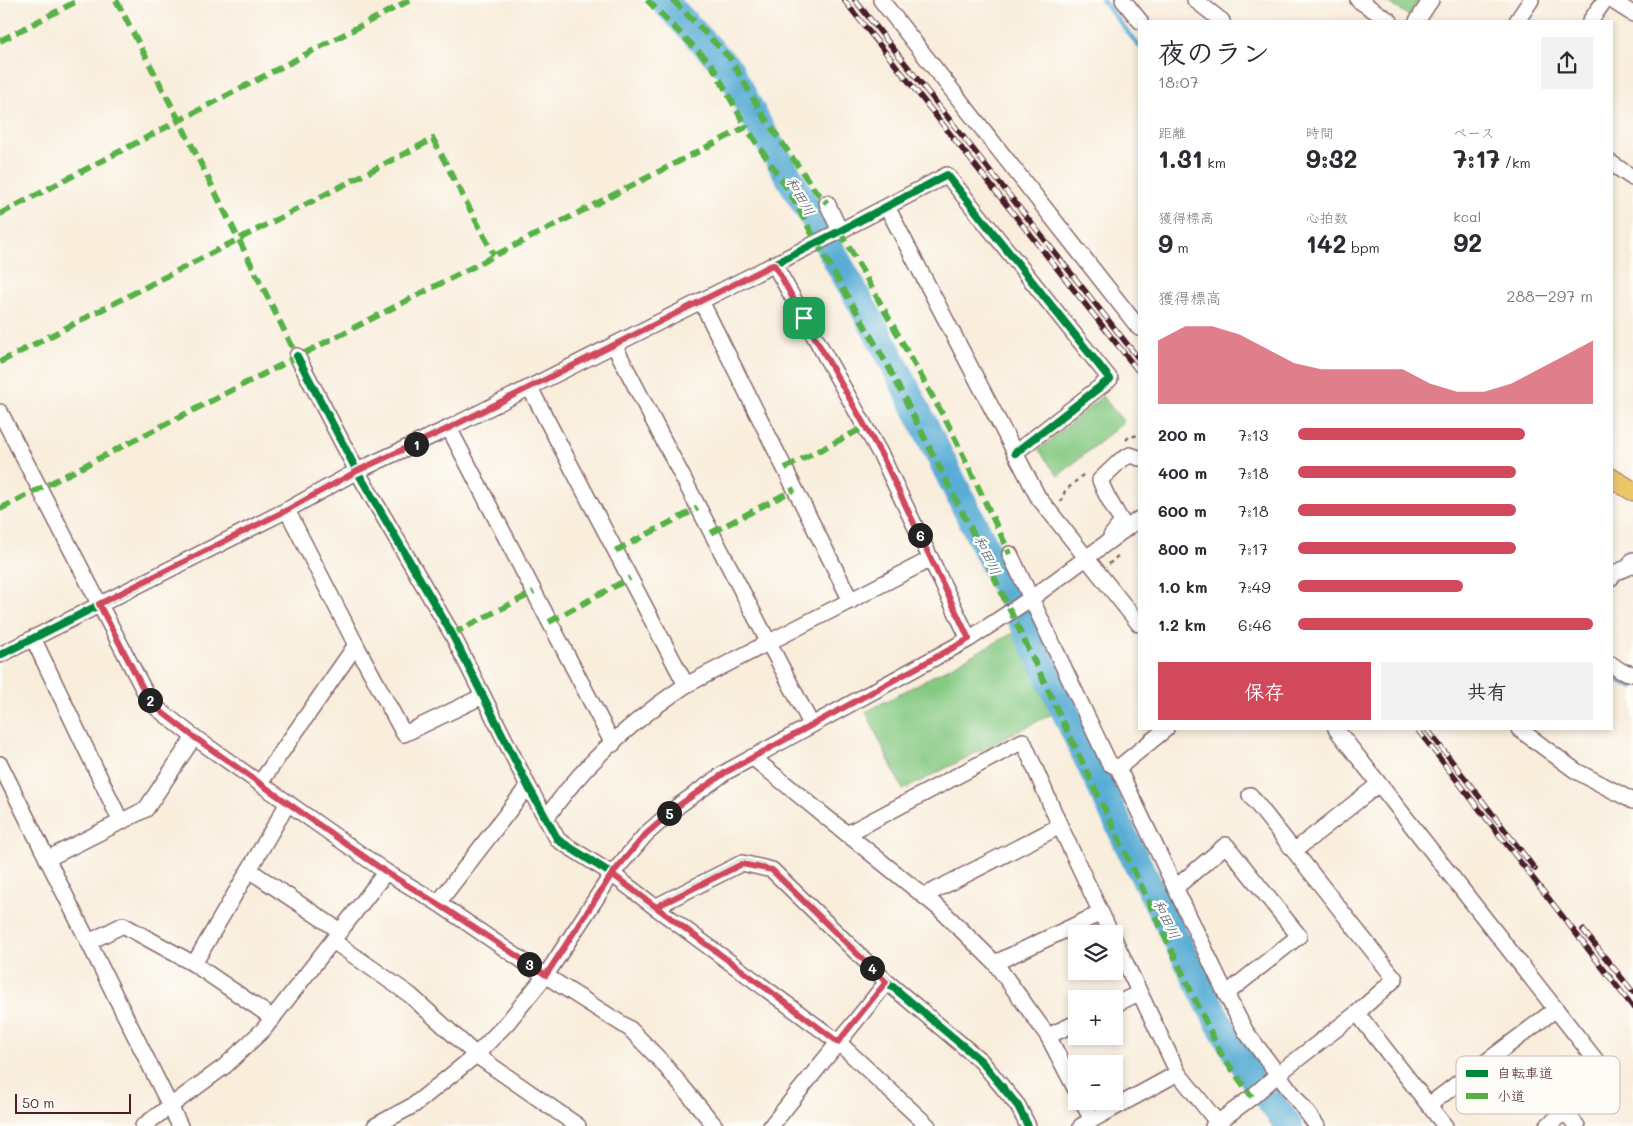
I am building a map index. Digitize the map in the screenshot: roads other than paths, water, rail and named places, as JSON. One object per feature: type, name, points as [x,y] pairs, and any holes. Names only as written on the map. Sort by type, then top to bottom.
[{"type":"main road","points":[[1613,479],[1633,491]]},
{"type":"street","points":[[881,0],[1138,327]]},
{"type":"street","points":[[1123,0],[1139,20]]},
{"type":"street","points":[[1195,0],[1221,20]]},
{"type":"street","points":[[1358,0],[1388,20]]},
{"type":"street","points":[[1418,20],[1431,0]]},
{"type":"street","points":[[1518,20],[1531,0]]},
{"type":"street","points":[[1591,20],[1605,0]]},
{"type":"street","points":[[1611,0],[1633,14]]},
{"type":"street","points":[[1613,165],[1633,178]]},
{"type":"street","points":[[0,655],[287,510],[357,471],[530,388],[839,232],[947,175],[1110,379],[1015,453]]},
{"type":"street","points":[[827,203],[839,232]]},
{"type":"street","points":[[887,207],[1038,497],[1087,558],[1136,614]]},
{"type":"street","points":[[774,264],[882,456],[969,639]]},
{"type":"street","points":[[701,301],[851,601]]},
{"type":"street","points":[[614,345],[812,724]]},
{"type":"street","points":[[297,356],[357,471],[452,634],[528,786],[558,840],[612,874],[838,1042],[928,1126]]},
{"type":"street","points":[[530,388],[686,685]]},
{"type":"street","points":[[0,412],[147,696],[158,709],[194,737],[386,872],[630,1029],[661,1061],[715,1126]]},
{"type":"street","points":[[449,428],[613,744]]},
{"type":"street","points":[[1106,543],[1122,522],[1109,505],[1100,480],[1120,460],[1130,455],[1138,458]]},
{"type":"street","points":[[287,510],[404,734],[483,696]]},
{"type":"street","points":[[375,1126],[414,1105],[476,1055],[507,1023],[546,975],[612,874],[646,834],[678,806],[726,772],[752,757],[969,639],[1030,599],[1134,522]]},
{"type":"street","points":[[1010,554],[1110,763],[1118,768],[1246,1032],[1273,1079],[1317,1126]]},
{"type":"street","points":[[546,819],[580,774],[638,719],[686,685],[932,560]]},
{"type":"street","points":[[1613,574],[1629,567],[1633,560]]},
{"type":"street","points":[[33,638],[121,822]]},
{"type":"street","points":[[260,783],[356,645]]},
{"type":"street","points":[[1613,665],[1621,671],[1633,674]]},
{"type":"street","points":[[1118,768],[1165,730]]},
{"type":"street","points":[[1337,730],[1593,1056]]},
{"type":"street","points":[[1520,730],[1576,771],[1633,801]]},
{"type":"street","points":[[47,860],[146,809],[194,737]]},
{"type":"street","points":[[847,834],[1024,741],[1060,826],[1107,925]]},
{"type":"street","points":[[752,757],[940,909],[995,963],[1048,1036],[1068,1075]]},
{"type":"street","points":[[0,764],[180,1126]]},
{"type":"street","points":[[1294,850],[1379,784]]},
{"type":"street","points":[[438,904],[528,786]]},
{"type":"street","points":[[1123,958],[1178,1074],[1216,1124],[1357,1013],[1395,979],[1250,794]]},
{"type":"street","points":[[194,964],[288,802]]},
{"type":"street","points":[[924,896],[1060,826]]},
{"type":"street","points":[[1175,888],[1226,845],[1299,936],[1226,994]]},
{"type":"street","points":[[656,907],[742,864],[772,870],[886,982],[981,1061],[1018,1106],[1028,1126]]},
{"type":"street","points":[[249,870],[337,936],[410,995],[476,1055],[578,1126]]},
{"type":"street","points":[[143,1126],[225,1066],[264,1029],[386,872]]},
{"type":"street","points":[[995,963],[1101,912]]},
{"type":"street","points":[[89,942],[124,925],[194,964],[272,1018]]},
{"type":"street","points":[[771,1126],[886,982]]},
{"type":"street","points":[[1123,1000],[1139,992]]},
{"type":"street","points":[[1494,1056],[1556,1009]]},
{"type":"street","points":[[1357,1013],[1445,1126]]},
{"type":"street","points":[[1048,1036],[1068,1027]]},
{"type":"street","points":[[1084,1110],[1087,1123],[1178,1074]]},
{"type":"street","points":[[1429,1105],[1456,1085]]},
{"type":"street","points":[[1547,1126],[1562,1114]]},
{"type":"street","points":[[1567,1114],[1577,1126]]},
{"type":"waterway","name":"和田川","points":[[663,0],[730,70],[758,124],[888,352],[1026,629],[1134,857],[1218,1021],[1248,1071],[1289,1126]]},
{"type":"waterway","points":[[1102,0],[1138,45]]},
{"type":"waterway","points":[[1613,678],[1633,687]]},
{"type":"railway","points":[[844,0],[1138,371]]},
{"type":"railway","points":[[855,0],[1138,358]]},
{"type":"railway","points":[[1418,730],[1633,1007]]},
{"type":"railway","points":[[1428,730],[1535,869]]},
{"type":"railway","points":[[1583,930],[1633,992]]}]
